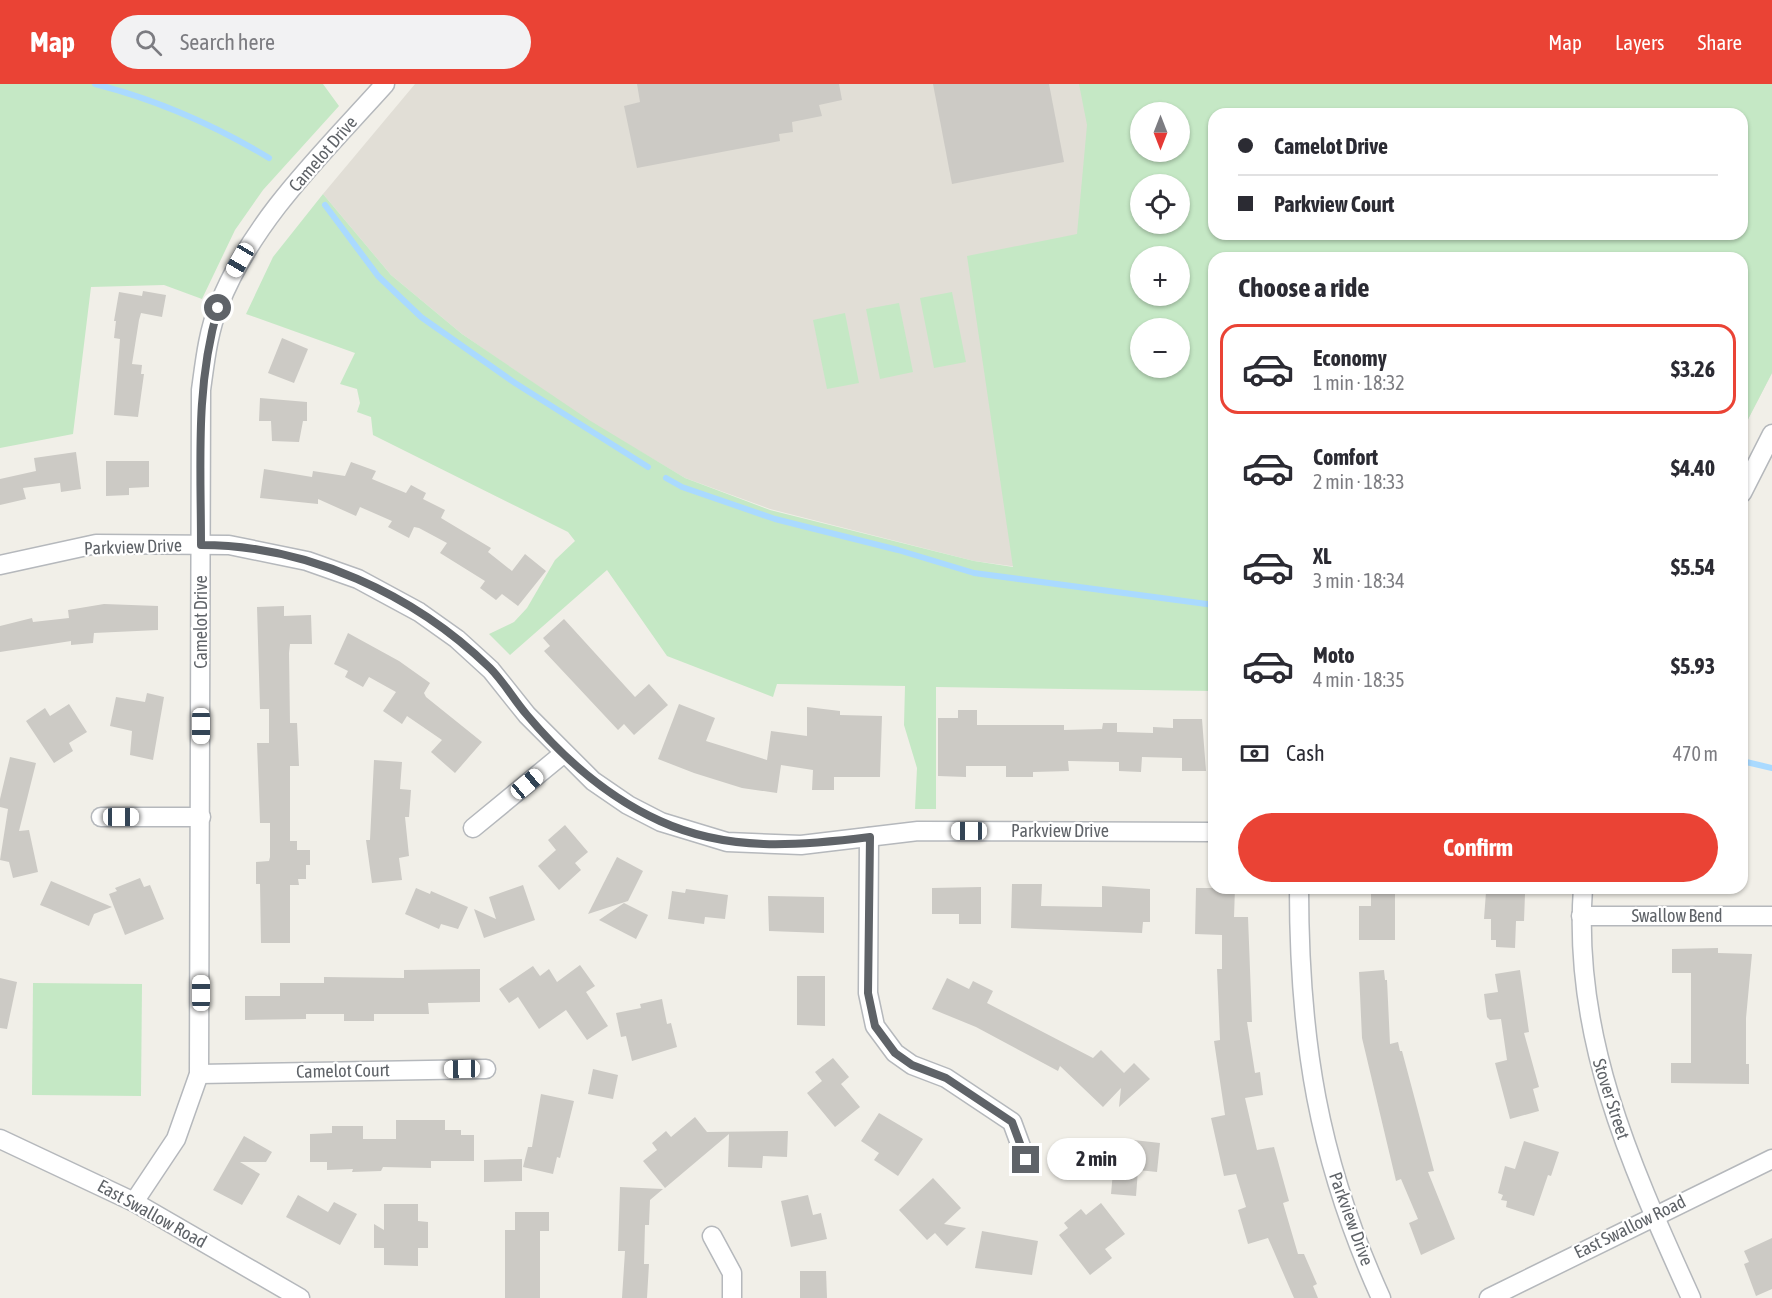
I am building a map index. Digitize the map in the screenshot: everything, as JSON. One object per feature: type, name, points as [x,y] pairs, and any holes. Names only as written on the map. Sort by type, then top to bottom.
[{"type":"street","name":"Camelot Drive","points":[[134,1202],[176,1139],[200,1074],[201,390],[207,348],[218,308],[232,274],[256,235],[320,157],[385,84]]},
{"type":"street","points":[[1748,481],[1772,434]]},
{"type":"street","name":"Parkview Drive","points":[[0,565],[96,544],[229,545],[307,561],[358,579],[409,606],[457,639],[491,670],[527,715],[593,782],[628,805],[661,822],[691,833],[758,845],[801,845],[918,831],[1208,832]]},
{"type":"street","points":[[473,828],[564,754]]},
{"type":"street","points":[[101,817],[201,817]]},
{"type":"street","points":[[870,837],[868,993],[875,1026],[895,1053],[912,1065],[946,1078],[1012,1122],[1026,1160]]},
{"type":"street","name":"Parkview Drive","points":[[1299,894],[1299,964],[1305,1032],[1314,1094],[1328,1156],[1381,1298]]},
{"type":"street","name":"Stover Street","points":[[1583,894],[1582,964],[1587,1008],[1600,1072],[1654,1215],[1690,1298]]},
{"type":"street","name":"Swallow Bend","points":[[1581,916],[1772,916]]},
{"type":"street","name":"Camelot Court","points":[[200,1074],[486,1069]]},
{"type":"street","name":"East Swallow Road","points":[[0,1139],[134,1202],[300,1298]]},
{"type":"street","name":"East Swallow Road","points":[[1489,1298],[1772,1159]]},
{"type":"street","points":[[712,1236],[732,1273],[732,1298]]},
{"type":"shaded area","points":[[415,84],[1772,84],[1772,373],[1748,419],[1748,252],[1208,252],[1208,593],[974,561],[770,509],[685,478],[589,421],[462,334],[391,275],[323,194]]},
{"type":"green space","points":[[0,84],[323,84],[339,106],[263,190],[235,230],[202,299],[164,285],[91,287],[73,434],[0,448]]},
{"type":"green space","points":[[1079,84],[1772,84],[1772,373],[1748,419],[1748,252],[1208,252],[1208,691],[936,687],[936,809],[915,809],[917,768],[904,725],[905,686],[777,684],[773,697],[667,656],[607,570],[510,655],[489,634],[514,622],[527,608],[555,560],[575,541],[568,532],[373,435],[371,417],[357,412],[360,403],[357,389],[340,384],[355,353],[246,314],[273,257],[323,194],[391,275],[462,334],[589,420],[685,478],[770,510],[974,561],[1013,567],[967,256],[1077,234],[1087,125]]},
{"type":"green space","points":[[952,292],[966,362],[934,368],[920,298]]},
{"type":"green space","points":[[899,303],[913,372],[880,379],[866,309]]},
{"type":"green space","points":[[845,313],[859,383],[827,389],[813,320]]},
{"type":"green space","points":[[33,983],[142,984],[141,1096],[32,1095]]},
{"type":"building","points":[[637,84],[839,84],[842,100],[819,105],[822,116],[792,122],[793,132],[779,134],[780,141],[637,168],[624,106],[640,102]]},
{"type":"building","points":[[933,84],[1049,84],[1064,162],[952,184]]},
{"type":"building","points":[[143,291],[166,295],[162,317],[141,313],[139,320],[132,364],[142,365],[141,374],[144,374],[138,417],[114,415],[120,339],[114,338],[116,321],[114,321],[119,292],[142,296]]},
{"type":"building","points":[[282,338],[308,349],[294,383],[268,373]]},
{"type":"building","points":[[260,398],[307,402],[307,421],[303,421],[299,442],[272,441],[271,421],[259,421]]},
{"type":"building","points":[[76,452],[81,489],[61,492],[60,483],[23,488],[26,499],[0,505],[0,479],[36,471],[34,458]]},
{"type":"building","points":[[106,461],[149,461],[149,487],[129,488],[129,495],[106,496]]},
{"type":"building","points":[[351,462],[376,471],[372,479],[406,493],[411,485],[426,493],[423,499],[445,510],[441,518],[491,548],[488,552],[512,571],[525,554],[546,571],[518,606],[502,594],[496,600],[480,588],[485,581],[440,553],[447,543],[419,528],[414,527],[409,538],[388,527],[392,521],[360,507],[356,516],[318,499],[318,504],[260,498],[264,469],[312,477],[313,471],[345,476]]},
{"type":"building","points":[[104,604],[158,606],[158,630],[94,633],[93,643],[71,645],[71,641],[0,652],[0,626],[32,618],[33,622],[69,618],[68,610]]},
{"type":"building","points":[[284,606],[284,616],[311,615],[312,644],[290,644],[289,653],[290,723],[297,723],[299,766],[290,766],[290,841],[297,841],[297,850],[310,850],[310,865],[306,865],[306,879],[298,879],[299,885],[290,885],[290,943],[261,943],[260,884],[256,884],[256,862],[269,861],[270,823],[260,823],[257,743],[269,743],[269,709],[260,709],[257,607]]},
{"type":"building","points":[[564,619],[635,697],[649,684],[668,705],[634,735],[624,724],[618,730],[544,651],[550,646],[543,638]]},
{"type":"building","points":[[348,633],[399,661],[430,683],[424,693],[426,697],[482,742],[455,773],[431,752],[442,740],[407,716],[402,724],[383,711],[396,692],[369,677],[363,687],[345,677],[348,671],[334,664]]},
{"type":"building","points":[[147,693],[164,697],[153,760],[130,755],[132,731],[110,726],[116,697],[145,702]]},
{"type":"building","points":[[69,704],[87,732],[69,743],[73,751],[54,763],[26,721],[45,708],[50,716]]},
{"type":"building","points":[[679,704],[715,718],[706,741],[767,760],[771,731],[807,736],[807,707],[840,711],[840,715],[882,716],[880,777],[834,777],[834,790],[812,790],[813,770],[781,765],[777,793],[742,788],[694,773],[658,759]]},
{"type":"building","points":[[958,710],[977,710],[977,725],[1064,725],[1064,730],[1102,729],[1103,723],[1117,723],[1117,732],[1153,733],[1153,727],[1173,728],[1173,719],[1202,719],[1206,771],[1182,771],[1182,758],[1142,757],[1141,772],[1119,771],[1119,762],[1068,761],[1069,771],[1033,772],[1033,777],[1006,777],[1006,766],[966,766],[966,777],[938,776],[938,718],[958,718]]},
{"type":"building","points":[[10,757],[36,763],[19,831],[29,830],[38,872],[13,878],[9,862],[0,860],[8,809],[0,807],[0,799]]},
{"type":"building","points":[[374,760],[402,762],[400,789],[411,790],[409,817],[405,817],[409,856],[399,858],[402,880],[372,883],[366,840],[370,840]]},
{"type":"building","points":[[565,825],[588,852],[575,863],[581,870],[559,890],[538,866],[556,850],[548,840]]},
{"type":"building","points":[[617,857],[643,871],[628,901],[588,914]]},
{"type":"building","points":[[140,878],[144,887],[150,885],[164,919],[125,935],[109,894],[117,891],[115,888]]},
{"type":"building","points":[[51,881],[112,907],[94,914],[89,926],[40,905]]},
{"type":"building","points":[[1012,884],[1042,884],[1041,906],[1102,907],[1102,886],[1150,889],[1150,922],[1143,922],[1142,933],[1011,928]]},
{"type":"building","points":[[523,885],[535,920],[484,938],[474,909],[496,919],[489,897]]},
{"type":"building","points":[[981,887],[981,924],[959,924],[959,914],[932,914],[932,888]]},
{"type":"building","points":[[416,888],[430,894],[431,891],[468,907],[458,929],[441,924],[439,929],[405,914]]},
{"type":"building","points":[[1196,888],[1208,888],[1208,894],[1235,894],[1234,917],[1248,917],[1252,1022],[1247,1022],[1255,1073],[1260,1072],[1263,1095],[1245,1098],[1257,1150],[1274,1147],[1289,1201],[1283,1203],[1298,1254],[1304,1254],[1317,1284],[1313,1286],[1318,1298],[1294,1298],[1268,1238],[1248,1244],[1238,1210],[1246,1207],[1236,1174],[1224,1176],[1211,1118],[1225,1115],[1214,1041],[1220,1040],[1217,969],[1222,969],[1222,935],[1195,934]]},
{"type":"building","points":[[686,889],[728,895],[725,919],[705,917],[704,924],[668,919],[672,891],[685,893]]},
{"type":"building","points":[[1371,894],[1395,894],[1395,940],[1359,940],[1359,906],[1371,906]]},
{"type":"building","points":[[1486,894],[1525,894],[1524,921],[1516,921],[1515,948],[1496,947],[1496,940],[1491,940],[1491,919],[1484,919]]},
{"type":"building","points":[[768,896],[824,897],[824,933],[769,931]]},
{"type":"building","points":[[624,903],[648,915],[636,939],[599,920]]},
{"type":"building","points":[[1718,948],[1718,953],[1752,954],[1746,1018],[1746,1064],[1749,1064],[1749,1084],[1671,1083],[1671,1063],[1691,1063],[1691,973],[1672,973],[1672,949]]},
{"type":"building","points":[[580,965],[595,986],[586,992],[608,1026],[587,1040],[566,1010],[539,1029],[518,997],[509,1003],[499,989],[533,966],[540,976],[549,969],[557,982]]},
{"type":"building","points":[[480,969],[480,1002],[428,1003],[429,1014],[374,1014],[374,1021],[344,1021],[344,1014],[306,1014],[306,1019],[245,1020],[245,996],[280,996],[280,983],[324,983],[324,977],[404,978],[404,970]]},
{"type":"building","points":[[1384,970],[1385,980],[1387,980],[1390,1044],[1398,1042],[1400,1051],[1402,1051],[1434,1171],[1428,1172],[1455,1239],[1421,1255],[1409,1223],[1418,1219],[1401,1179],[1396,1181],[1362,1038],[1359,972]]},
{"type":"building","points":[[1520,970],[1529,1032],[1524,1033],[1539,1087],[1533,1089],[1539,1111],[1510,1119],[1495,1063],[1507,1060],[1501,1019],[1490,1020],[1487,1017],[1484,994],[1498,992],[1495,974]]},
{"type":"building","points":[[797,976],[825,976],[825,1026],[797,1025]]},
{"type":"building","points":[[0,978],[17,982],[7,1029],[0,1028]]},
{"type":"building","points":[[947,978],[969,989],[973,981],[993,991],[987,1003],[1093,1058],[1101,1050],[1124,1073],[1134,1063],[1150,1079],[1119,1107],[1121,1088],[1103,1107],[1060,1066],[1058,1071],[976,1027],[932,1009]]},
{"type":"building","points":[[662,999],[667,1024],[671,1023],[677,1047],[632,1061],[626,1036],[621,1037],[616,1013],[641,1008],[640,1004]]},
{"type":"building","points":[[833,1058],[849,1077],[841,1084],[860,1107],[835,1127],[807,1093],[822,1081],[815,1072]]},
{"type":"building","points":[[593,1069],[618,1075],[613,1099],[588,1094]]},
{"type":"building","points":[[541,1094],[574,1101],[560,1158],[557,1157],[553,1174],[523,1167],[528,1147],[532,1147]]},
{"type":"building","points":[[879,1113],[923,1139],[898,1176],[874,1160],[879,1153],[861,1141]]},
{"type":"building","points":[[695,1117],[707,1132],[788,1131],[787,1157],[763,1156],[762,1168],[728,1167],[729,1134],[665,1188],[643,1161],[657,1150],[652,1143],[666,1131],[671,1137]]},
{"type":"building","points":[[396,1120],[445,1120],[445,1130],[461,1130],[461,1135],[474,1135],[474,1161],[431,1161],[431,1168],[383,1167],[381,1171],[352,1172],[353,1169],[327,1170],[327,1162],[310,1162],[310,1134],[332,1133],[332,1126],[363,1126],[363,1139],[396,1139]]},
{"type":"building","points":[[244,1136],[272,1152],[266,1162],[240,1162],[260,1174],[242,1205],[213,1190]]},
{"type":"building","points":[[1116,1138],[1160,1143],[1157,1172],[1138,1170],[1136,1196],[1111,1194]]},
{"type":"building","points":[[1524,1141],[1559,1152],[1551,1176],[1548,1175],[1534,1216],[1506,1207],[1507,1201],[1501,1200],[1503,1195],[1498,1193],[1505,1166],[1515,1169]]},
{"type":"building","points":[[522,1159],[522,1181],[484,1182],[484,1160]]},
{"type":"building","points":[[933,1178],[961,1208],[944,1224],[966,1228],[947,1246],[935,1233],[927,1240],[899,1210]]},
{"type":"building","points":[[620,1187],[663,1189],[650,1200],[649,1225],[645,1225],[644,1264],[649,1264],[647,1298],[622,1298],[625,1251],[618,1251]]},
{"type":"building","points":[[298,1195],[328,1212],[334,1202],[357,1214],[340,1245],[286,1217]]},
{"type":"building","points":[[808,1195],[813,1215],[821,1213],[827,1239],[791,1247],[781,1201]]},
{"type":"building","points":[[1101,1203],[1125,1234],[1105,1249],[1112,1258],[1090,1275],[1059,1235],[1068,1228],[1064,1223],[1081,1209],[1086,1215]]},
{"type":"building","points":[[384,1204],[418,1204],[418,1221],[428,1222],[428,1248],[418,1248],[418,1266],[384,1265],[384,1248],[374,1248],[374,1224],[384,1230]]},
{"type":"building","points":[[515,1212],[549,1212],[549,1231],[540,1231],[540,1298],[505,1298],[505,1230],[515,1230]]},
{"type":"building","points":[[982,1231],[1038,1241],[1032,1275],[975,1268]]},
{"type":"building","points":[[1772,1238],[1772,1289],[1756,1296],[1744,1264],[1749,1262],[1744,1251]]},
{"type":"building","points":[[800,1271],[826,1271],[827,1298],[800,1298]]},
{"type":"waterway","points":[[95,84],[185,114],[269,158]]},
{"type":"waterway","points":[[325,205],[378,276],[421,317],[515,383],[648,467]]},
{"type":"waterway","points":[[666,478],[682,487],[775,519],[898,550],[974,573],[1208,604]]},
{"type":"waterway","points":[[1748,762],[1772,768]]},
{"type":"route","points":[[218,308],[207,348],[201,390],[201,545],[229,545],[277,553],[307,561],[358,579],[419,612],[457,639],[491,670],[527,715],[593,782],[628,805],[661,822],[691,833],[727,842],[758,845],[801,845],[870,837],[868,993],[875,1026],[883,1040],[895,1053],[912,1065],[946,1078],[1012,1122],[1026,1160]]}]
